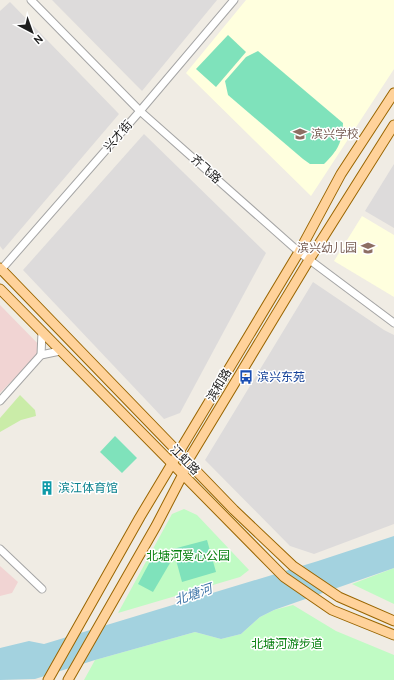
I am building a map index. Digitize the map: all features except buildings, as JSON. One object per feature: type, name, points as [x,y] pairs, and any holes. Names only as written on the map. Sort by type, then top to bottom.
[{"type":"main road","name":"滨和路","points":[[48,680],[140,517],[299,252],[341,174],[394,93]]},
{"type":"main road","name":"滨和路","points":[[68,680],[156,526],[182,476],[187,462],[309,260],[394,125]]},
{"type":"main road","name":"江虹路","points":[[0,270],[234,510],[293,566],[339,597],[394,621]]},
{"type":"main road","name":"江虹路","points":[[0,289],[172,464],[182,476],[284,577],[332,610],[394,635]]},
{"type":"street","name":"齐飞路","points":[[31,0],[140,111],[299,252],[394,323]]},
{"type":"street","name":"兴才街","points":[[0,270],[140,111],[234,0]]},
{"type":"street","points":[[41,355],[42,332]]},
{"type":"street","points":[[0,401],[41,355],[60,351]]},
{"type":"street","points":[[0,549],[42,589]]},
{"type":"shaded area","points":[[52,0],[217,0],[142,91]]},
{"type":"shaded area","name":"滨兴学校","points":[[246,0],[394,0],[394,69],[311,196],[186,73]]},
{"type":"shaded area","points":[[10,2],[119,114],[3,250],[0,246],[0,11]]},
{"type":"shaded area","points":[[144,134],[266,253],[180,413],[164,419],[23,270]]},
{"type":"shaded area","points":[[394,164],[394,228],[365,211]]},
{"type":"shaded area","name":"滨兴幼儿园","points":[[362,216],[394,235],[394,297],[334,261]]},
{"type":"shaded area","points":[[313,282],[384,330],[394,335],[394,524],[314,554],[290,546],[205,460]]},
{"type":"shaded area","points":[[0,305],[43,349],[0,393]]},
{"type":"shaded area","points":[[0,566],[18,582],[12,593],[0,596]]},
{"type":"green space","points":[[228,35],[246,52],[216,87],[196,69]]},
{"type":"green space","points":[[258,51],[343,123],[342,136],[338,146],[324,164],[310,164],[303,159],[228,95],[225,81],[246,57]]},
{"type":"green space","points":[[20,395],[35,410],[36,416],[21,420],[0,432],[0,418]]},
{"type":"green space","points":[[115,436],[137,458],[122,473],[100,452]]},
{"type":"green space","name":"北塘河爱心公园","points":[[184,509],[197,515],[249,570],[240,577],[118,613],[172,514]]},
{"type":"green space","points":[[207,540],[216,572],[182,582],[173,549]]},
{"type":"green space","points":[[154,554],[170,563],[153,592],[138,584]]},
{"type":"green space","points":[[394,568],[394,604],[352,584]]},
{"type":"green space","name":"北塘河游步道","points":[[293,605],[336,631],[394,655],[394,680],[84,680],[95,660],[195,632],[221,639],[241,634],[260,617],[274,610]]},
{"type":"water","points":[[394,536],[394,568],[274,610],[260,617],[241,634],[221,639],[195,632],[95,660],[35,679],[0,680],[0,648],[29,641],[44,644],[318,561]]},
{"type":"place","name":"滨兴学校","points":[[300,134]]},
{"type":"place","name":"滨兴幼儿园","points":[[368,248]]},
{"type":"place","name":"滨兴东苑","points":[[246,377]]},
{"type":"place","name":"滨江体育馆","points":[[47,488]]},
{"type":"water label","name":"北塘河","points":[[193,594]]}]
